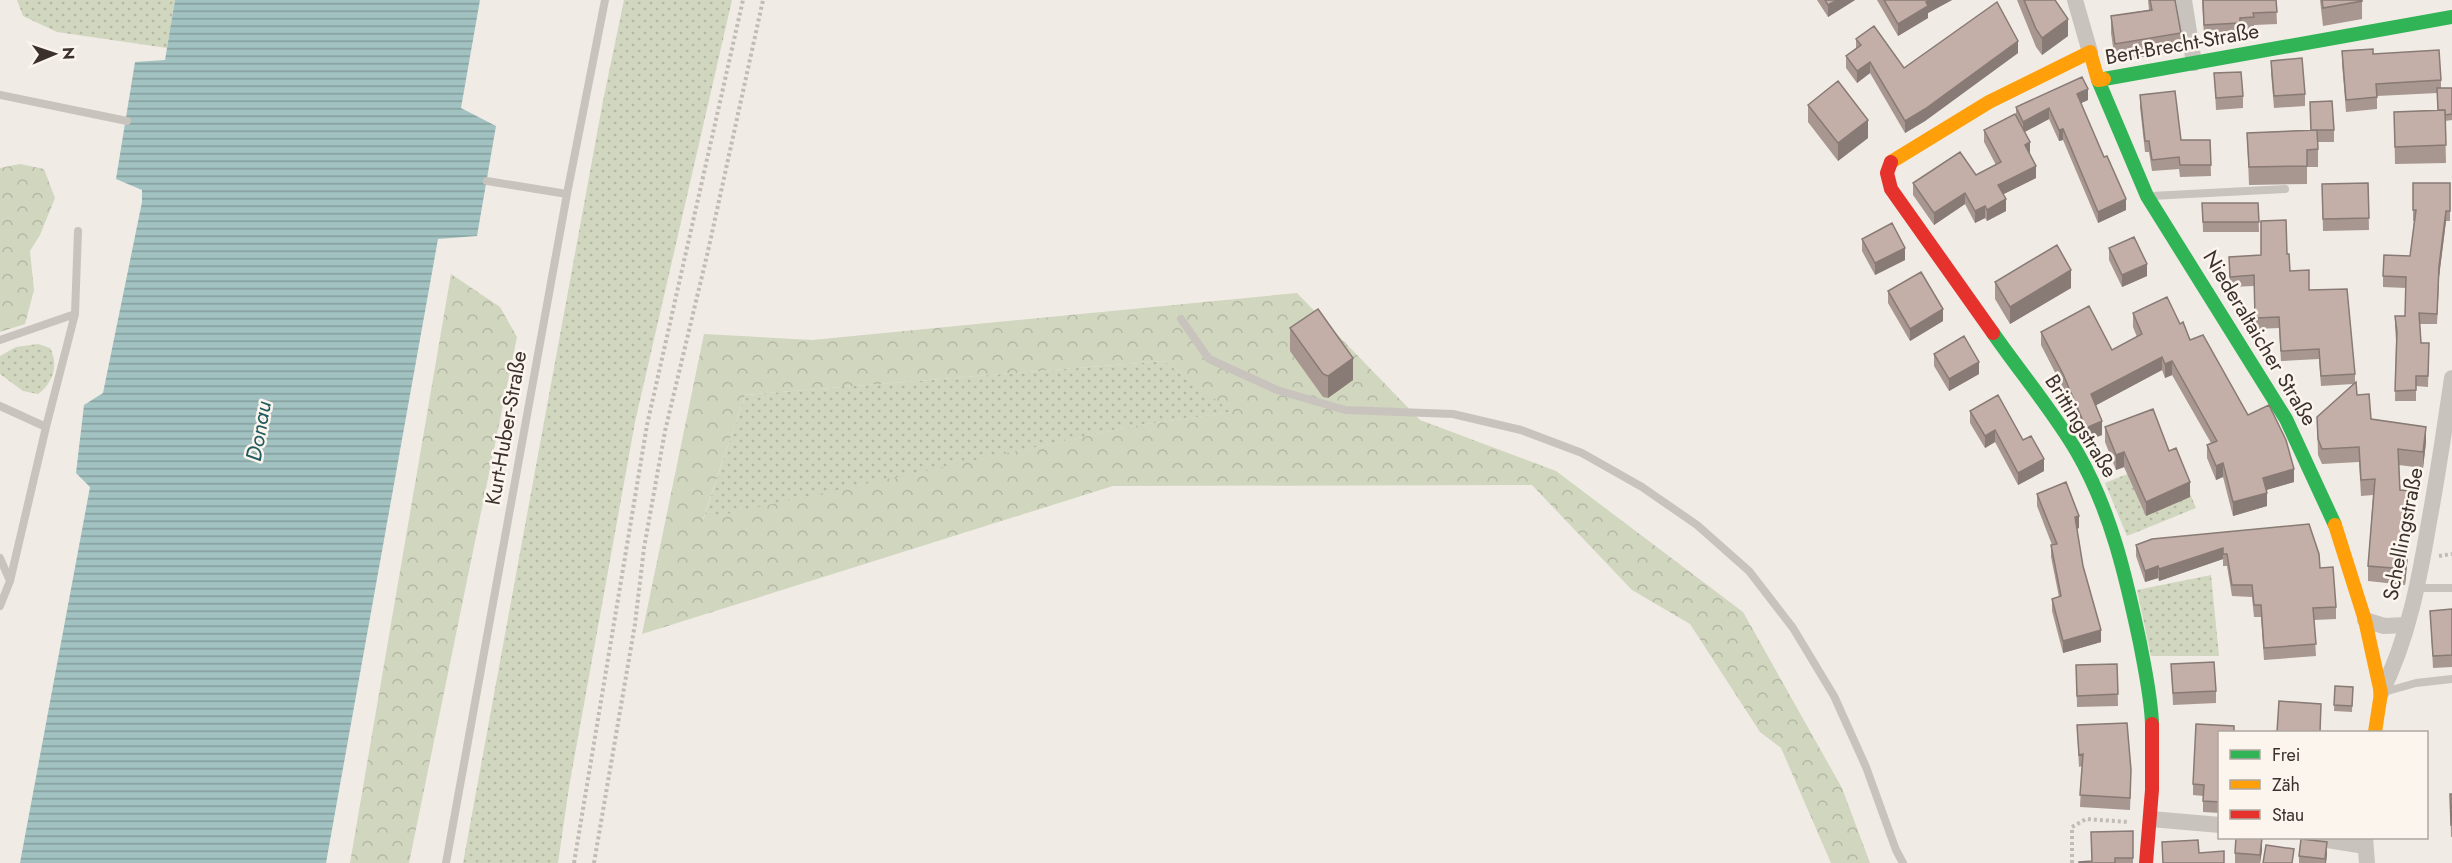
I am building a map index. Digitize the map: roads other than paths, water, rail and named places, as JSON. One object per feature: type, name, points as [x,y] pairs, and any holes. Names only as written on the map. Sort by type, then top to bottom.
[{"type":"street","points":[[2074,0],[2090,52]]},
{"type":"street","points":[[2184,0],[2194,63]]},
{"type":"street","name":"Bert-Brecht-Straße","points":[[1894,159],[1989,102],[2090,52],[2098,80],[2452,17]]},
{"type":"street","name":"Niederaltaicher Straße","points":[[2098,80],[2147,196],[2286,419],[2335,526],[2365,620],[2381,693],[2375,731]]},
{"type":"street","name":"Brittingstraße","points":[[1894,159],[1886,173],[1892,189],[2076,451],[2105,509],[2118,547],[2134,612],[2149,694],[2153,746],[2151,822],[2146,863]]},
{"type":"street","name":"Schellingstraße","points":[[2381,693],[2389,678],[2417,588],[2443,445],[2452,378]]},
{"type":"street","points":[[2365,620],[2384,626],[2407,625]]},
{"type":"street","points":[[2151,822],[2218,825]]},
{"type":"street","points":[[2321,839],[2366,854]]},
{"type":"lane","name":"Kurt-Huber-Straße","points":[[446,863],[567,194],[605,0]]},
{"type":"lane","points":[[0,95],[127,121]]},
{"type":"lane","points":[[487,181],[567,194]]},
{"type":"lane","points":[[2147,196],[2285,189]]},
{"type":"lane","points":[[0,606],[10,581],[75,314],[78,231]]},
{"type":"lane","points":[[0,340],[75,314]]},
{"type":"lane","points":[[1181,319],[1209,359],[1277,390],[1345,410],[1453,414],[1521,430],[1582,453],[1642,487],[1697,525],[1749,571],[1793,628],[1834,696],[1866,767],[1896,850],[1903,863]]},
{"type":"lane","points":[[0,406],[46,428]]},
{"type":"lane","points":[[0,558],[10,581]]},
{"type":"lane","points":[[2417,588],[2452,588]]},
{"type":"lane","points":[[2381,693],[2416,683],[2452,679]]},
{"type":"water","name":"Donau","points":[[175,0],[480,0],[461,108],[496,126],[477,236],[438,239],[326,863],[20,863],[90,487],[76,473],[84,405],[103,393],[142,202],[142,190],[116,179],[135,62],[165,60]]}]
